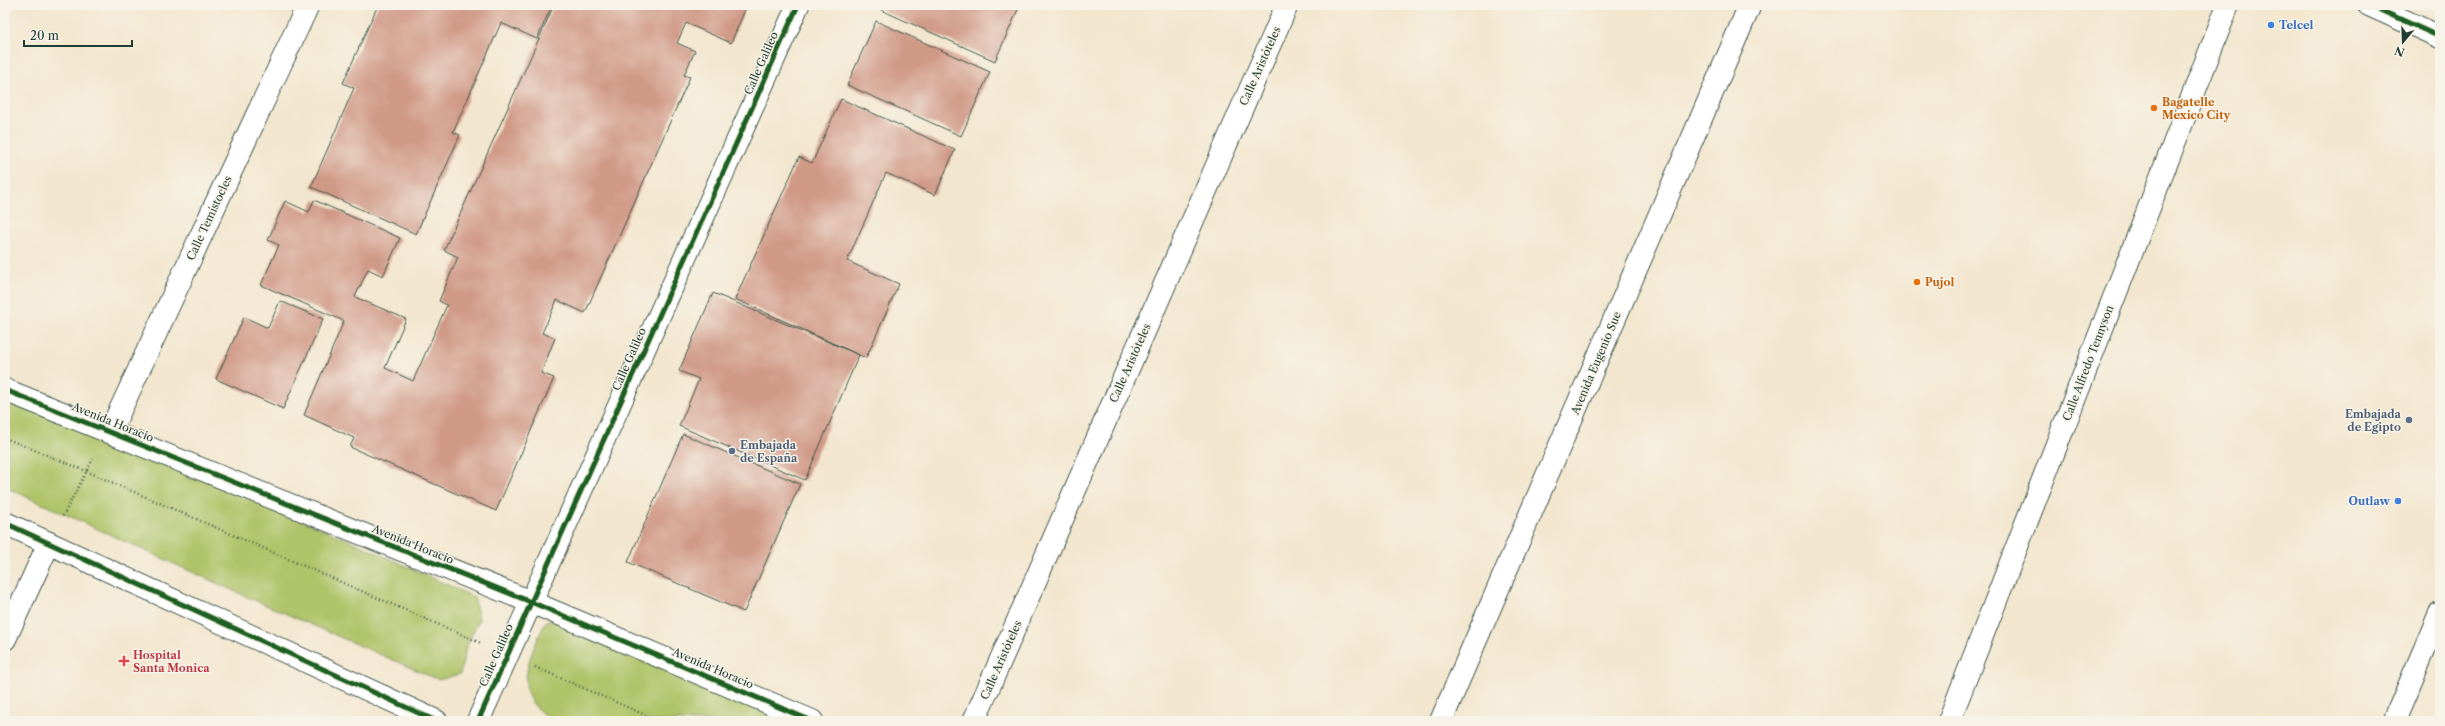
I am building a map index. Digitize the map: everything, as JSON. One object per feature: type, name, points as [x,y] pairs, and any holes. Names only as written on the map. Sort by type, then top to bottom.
[{"type":"street","name":"Calle Temístocles","points":[[110,432],[308,5]]},
{"type":"street","name":"Calle Galileo","points":[[478,721],[798,5]]},
{"type":"street","name":"Calle Aristóteles","points":[[974,721],[1287,5]]},
{"type":"street","name":"Avenida Eugenio Sue","points":[[1441,721],[1750,5]]},
{"type":"street","name":"Calle Alfredo Tennyson","points":[[1949,721],[2228,5]]},
{"type":"street","points":[[2369,5],[2440,37]]},
{"type":"street","name":"Avenida Horacio","points":[[5,390],[531,602],[812,721]]},
{"type":"street","points":[[5,523],[436,721]]},
{"type":"street","points":[[5,639],[49,544]]},
{"type":"street","points":[[2394,721],[2440,613]]},
{"type":"path","points":[[49,544],[86,470],[110,432]]},
{"type":"path","points":[[5,438],[86,470],[659,721]]},
{"type":"green space","points":[[5,395],[360,545],[474,597],[479,619],[466,648],[460,674],[439,680],[245,596],[5,487]]},
{"type":"green space","points":[[569,616],[802,721],[552,721],[535,706],[529,697],[526,687],[526,676],[532,652],[546,621]]},
{"type":"building","points":[[378,5],[552,5],[537,39],[501,23],[453,132],[460,135],[416,234],[311,187],[354,88],[343,83]]},
{"type":"building","points":[[554,5],[747,5],[731,43],[686,23],[677,43],[695,51],[684,75],[690,77],[585,313],[557,300],[542,333],[555,338],[541,373],[554,378],[496,511],[350,447],[354,438],[304,415],[344,321],[261,285],[279,245],[268,240],[285,201],[309,212],[314,200],[400,238],[383,276],[368,269],[355,297],[406,319],[385,368],[413,381],[447,305],[439,301],[458,257],[444,250]]},
{"type":"building","points":[[884,5],[1020,5],[995,61],[881,10]]},
{"type":"building","points":[[876,21],[990,72],[961,136],[847,85]]},
{"type":"building","points":[[841,99],[955,150],[935,195],[886,173],[847,261],[899,284],[866,358],[735,299],[799,157],[812,163]]},
{"type":"building","points":[[713,293],[859,355],[805,480],[679,426],[699,379],[679,371]]},
{"type":"building","points":[[280,301],[323,319],[283,409],[216,379],[244,317],[268,328]]},
{"type":"building","points":[[683,434],[800,484],[744,612],[628,562]]},
{"type":"cycle path","points":[[478,721],[798,5]]},
{"type":"cycle path","points":[[2369,5],[2440,37]]},
{"type":"cycle path","points":[[5,390],[531,602],[812,721]]},
{"type":"cycle path","points":[[5,523],[436,721]]},
{"type":"place","name":"Telcel","points":[[2271,25]]},
{"type":"place","name":"Bagatelle Mexico City","points":[[2154,108]]},
{"type":"place","name":"Pujol","points":[[1917,282]]},
{"type":"place","name":"Embajada de Egipto","points":[[2409,420]]},
{"type":"place","name":"Embajada de España","points":[[732,451]]},
{"type":"place","name":"Outlaw","points":[[2398,501]]},
{"type":"place","name":"Hospital Santa Monica","points":[[124,661]]}]
